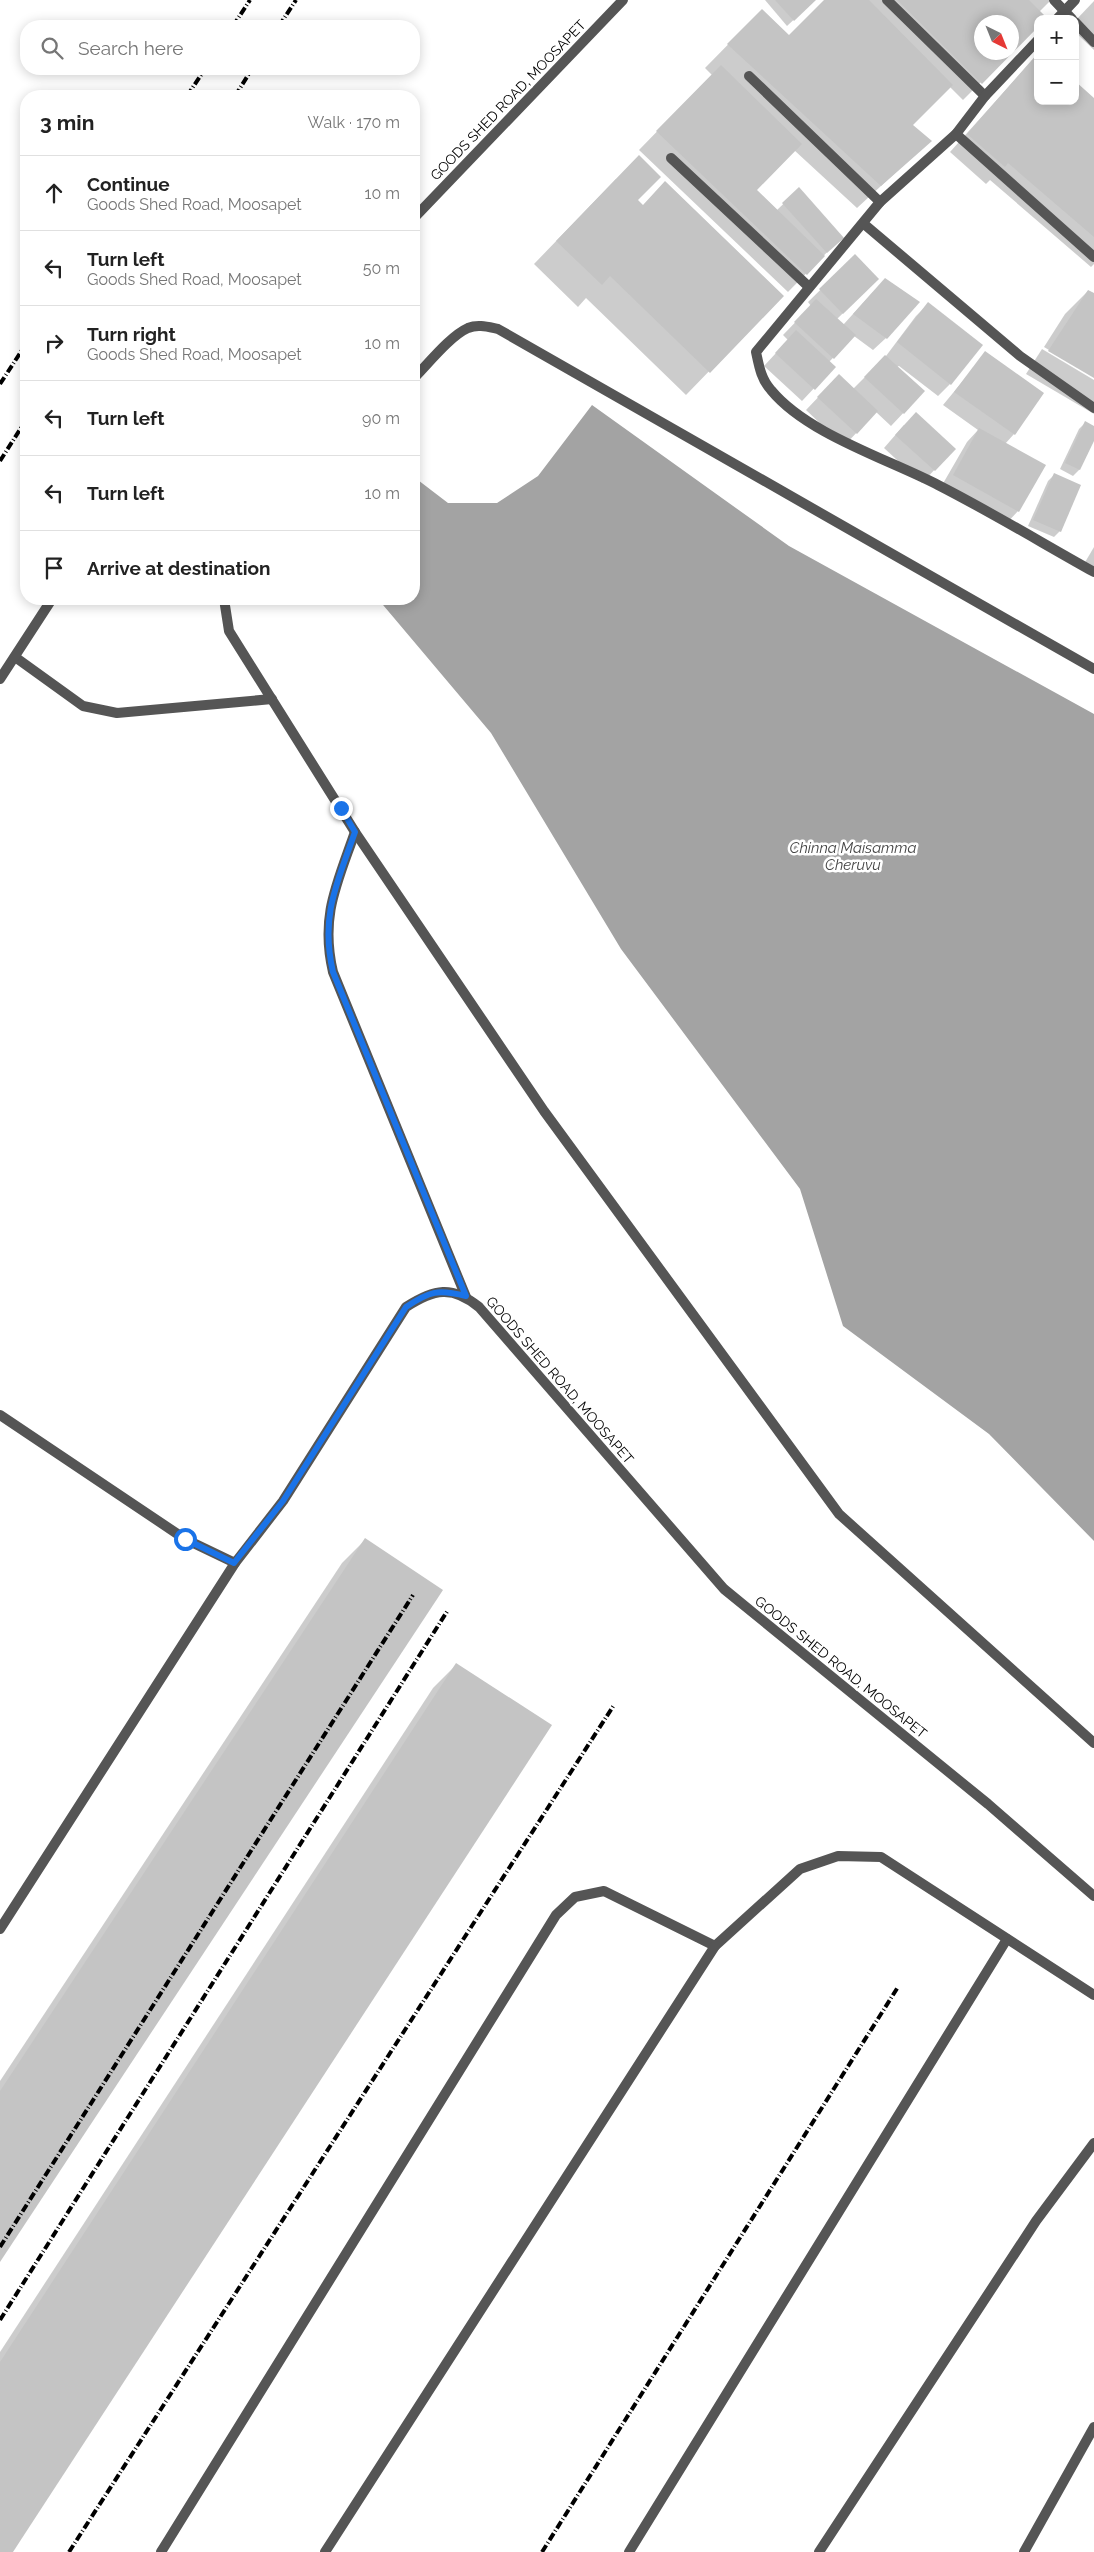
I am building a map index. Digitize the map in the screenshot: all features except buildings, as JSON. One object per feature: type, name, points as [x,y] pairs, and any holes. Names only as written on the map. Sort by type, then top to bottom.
[{"type":"street","name":"GOODS SHED ROAD, MOOSAPET","points":[[420,212],[623,0]]},
{"type":"street","points":[[887,0],[985,96]]},
{"type":"street","points":[[1054,0],[1068,15]]},
{"type":"street","points":[[1060,15],[1075,0]]},
{"type":"street","points":[[1079,26],[1094,42]]},
{"type":"street","points":[[1034,44],[985,96],[956,134],[880,202],[864,224],[756,352],[760,373],[770,390],[790,408],[830,434],[938,485],[1094,572]]},
{"type":"street","points":[[749,76],[880,202]]},
{"type":"street","points":[[956,134],[1094,257]]},
{"type":"street","points":[[671,158],[809,287]]},
{"type":"street","points":[[864,224],[1020,356],[1094,408]]},
{"type":"street","points":[[420,372],[457,335],[469,328],[482,326],[498,329],[1094,669]]},
{"type":"street","points":[[0,679],[48,605]]},
{"type":"street","points":[[225,605],[229,631],[355,832],[544,1112],[839,1514],[1094,1743]]},
{"type":"street","points":[[16,657],[83,706],[117,713],[272,699]]},
{"type":"street","points":[[355,832],[333,895],[327,922],[328,949],[331,964],[466,1296]]},
{"type":"street","name":"GOODS SHED ROAD, MOOSAPET","points":[[0,1930],[234,1563],[283,1501],[406,1307],[424,1295],[444,1290],[466,1296],[479,1307],[724,1589],[988,1804],[1094,1896]]},
{"type":"street","points":[[0,1415],[185,1539],[234,1563]]},
{"type":"street","points":[[326,2552],[715,1946],[800,1869],[838,1856],[881,1857],[1094,1995]]},
{"type":"street","points":[[161,2552],[556,1915],[575,1897],[604,1891],[715,1946]]},
{"type":"street","points":[[629,2552],[1007,1939]]},
{"type":"street","points":[[819,2552],[1036,2221],[1094,2144]]},
{"type":"street","points":[[1024,2552],[1094,2427]]},
{"type":"water","name":"Chinna Maisamma Cheruvu","points":[[592,405],[789,546],[1094,714],[1094,1541],[989,1434],[843,1326],[800,1189],[621,949],[491,733],[383,605],[420,605],[420,482],[448,503],[497,503],[538,476]]},
{"type":"railway","points":[[237,20],[250,0]]},
{"type":"railway","points":[[283,20],[296,0]]},
{"type":"railway","points":[[191,90],[201,75]]},
{"type":"railway","points":[[239,90],[248,75]]},
{"type":"railway","points":[[0,384],[20,353]]},
{"type":"railway","points":[[0,461],[20,429]]},
{"type":"railway","points":[[0,2247],[413,1595]]},
{"type":"railway","points":[[0,2320],[448,1610]]},
{"type":"railway","points":[[69,2552],[614,1705]]},
{"type":"railway","points":[[542,2552],[898,1987]]},
{"type":"route","points":[[185,1539],[234,1563],[283,1501],[406,1307],[424,1295],[444,1290],[466,1296],[333,972],[328,949],[327,922],[333,895],[355,832],[341,808]]}]
